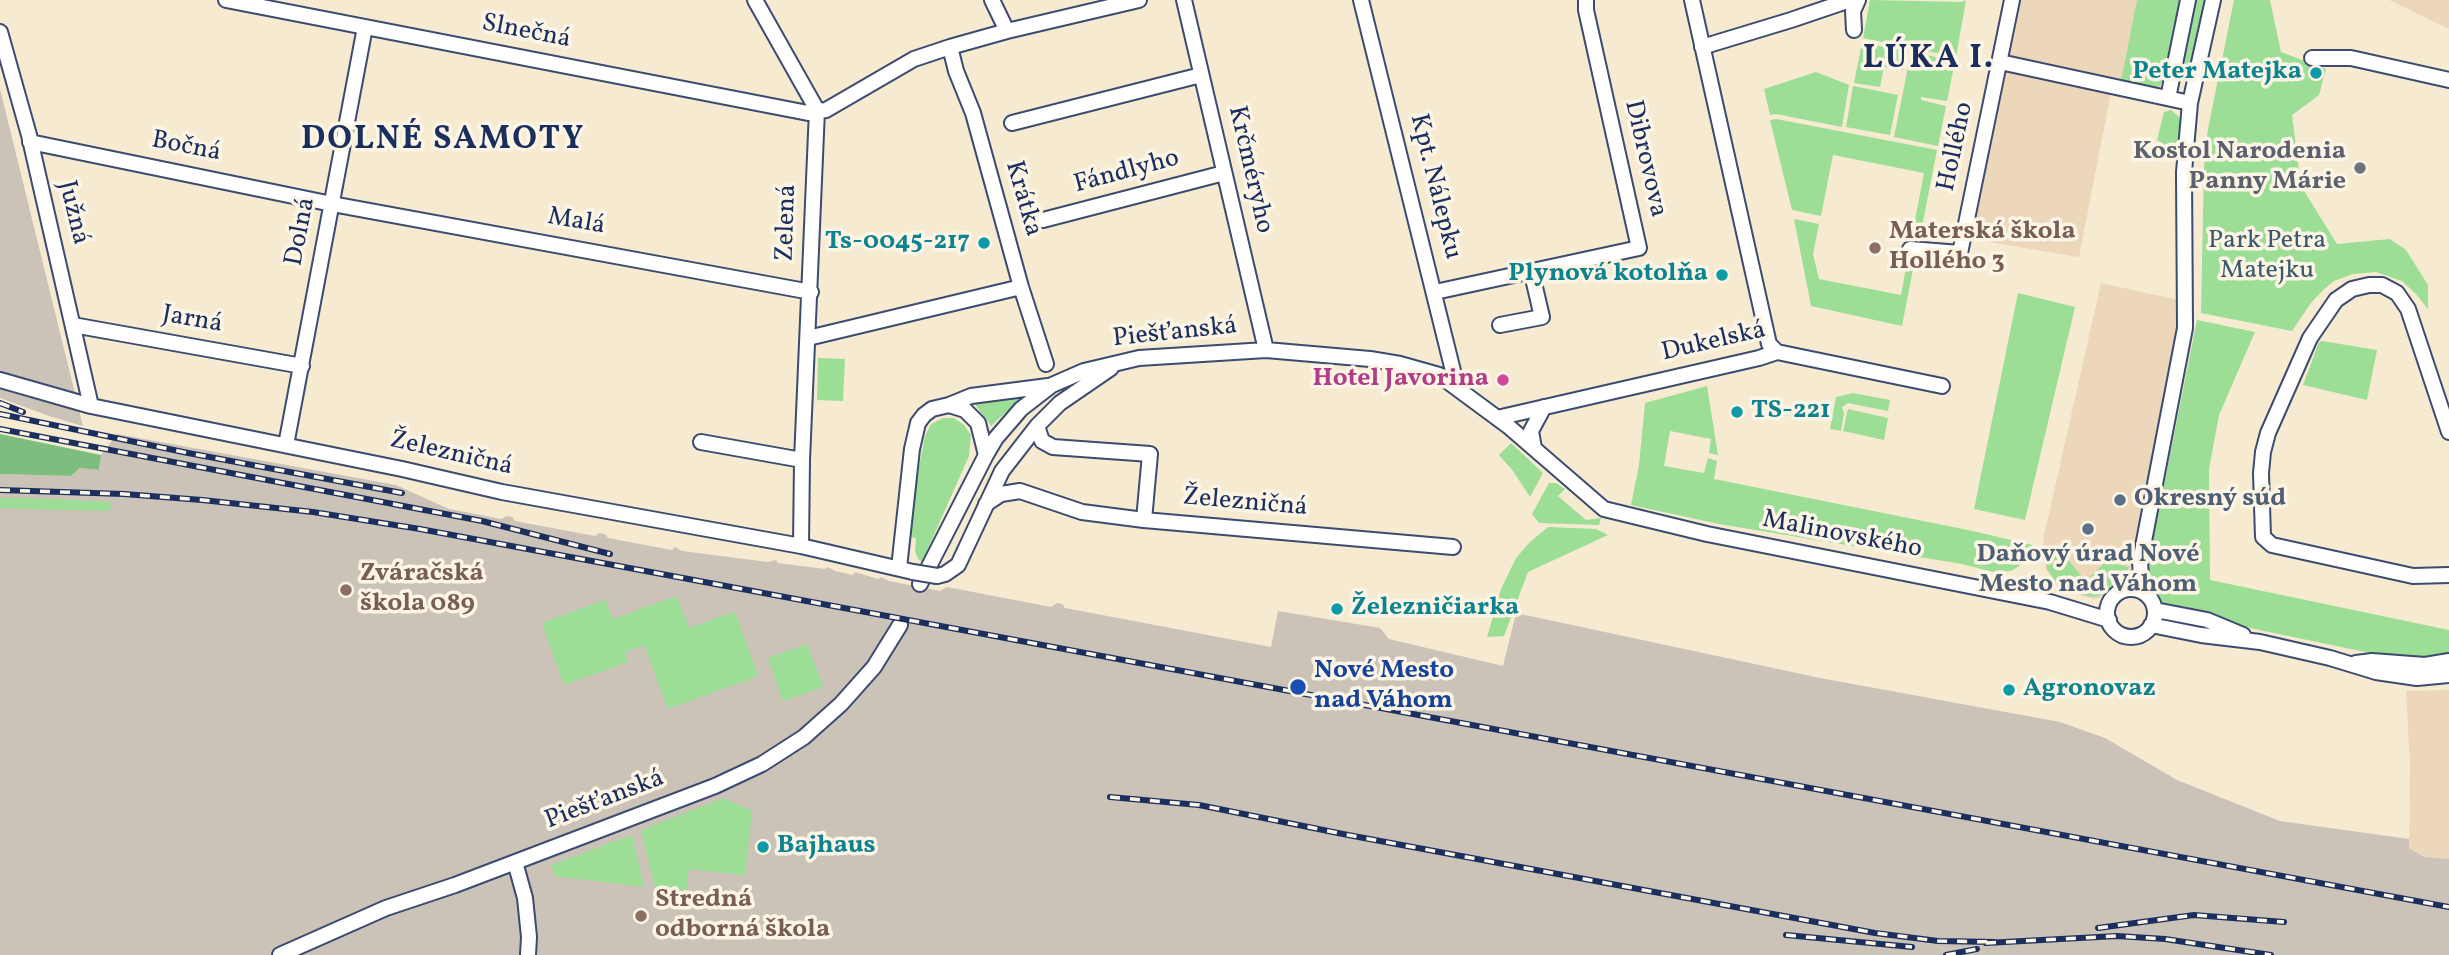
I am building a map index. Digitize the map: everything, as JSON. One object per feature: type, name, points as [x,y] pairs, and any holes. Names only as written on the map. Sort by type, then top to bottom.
[{"type":"street","name":"Slnečná","points":[[226,0],[808,113],[817,110]]},
{"type":"street","points":[[755,0],[817,110],[826,110],[848,99],[914,59],[1007,31],[1139,0]]},
{"type":"street","points":[[992,0],[1007,31]]},
{"type":"street","name":"Krčméryho","points":[[1184,0],[1266,350]]},
{"type":"street","name":"Kpt. Nálepku","points":[[1361,0],[1457,387]]},
{"type":"street","name":"Dibrovova","points":[[1435,292],[1639,247],[1586,0]]},
{"type":"street","points":[[1692,0],[1769,344],[1777,352]]},
{"type":"street","points":[[1702,47],[1850,0]]},
{"type":"street","points":[[1854,30],[1853,10],[1858,0]]},
{"type":"street","name":"Hollého","points":[[1910,249],[1960,253],[2012,0]]},
{"type":"street","points":[[2168,98],[2188,0]]},
{"type":"street","points":[[2142,591],[2140,562],[2185,328],[2184,172],[2192,97],[2213,0]]},
{"type":"street","name":"Dolná","points":[[286,445],[365,27]]},
{"type":"street","name":"Južná","points":[[0,32],[30,142],[91,407]]},
{"type":"street","name":"Krátka","points":[[950,47],[956,71],[973,113],[1021,287],[1046,364]]},
{"type":"street","points":[[2312,58],[2351,58],[2447,80]]},
{"type":"street","points":[[2000,62],[2168,98],[2192,97]]},
{"type":"street","name":"Krátka","points":[[1012,123],[1202,75]]},
{"type":"street","name":"Zelená","points":[[801,546],[802,460],[817,110]]},
{"type":"street","name":"Bočná","points":[[30,142],[332,204]]},
{"type":"street","name":"Fándlyho","points":[[1043,220],[1224,173]]},
{"type":"street","name":"Malá","points":[[332,204],[811,292]]},
{"type":"street","points":[[1500,325],[1542,317],[1531,270]]},
{"type":"street","points":[[2449,432],[2408,309],[2397,293],[2382,285],[2369,285],[2352,289],[2336,300],[2319,322],[2268,433],[2261,473],[2263,537],[2272,545],[2395,573],[2413,576],[2449,575]]},
{"type":"street","points":[[808,338],[1021,287]]},
{"type":"street","name":"Jarná","points":[[74,325],[302,366]]},
{"type":"street","name":"Piešťanská","points":[[911,575],[996,438],[1021,409],[1052,385],[1084,370],[1167,355],[1266,350],[1335,355],[1400,364],[1439,374],[1534,448],[1604,509]]},
{"type":"street","name":"Dukelská","points":[[1497,418],[1777,352],[1942,386]]},
{"type":"street","points":[[986,504],[1002,471],[1037,426],[1060,403],[1107,372],[1114,364]]},
{"type":"street","name":"Železničná","points":[[0,380],[91,407],[286,445],[516,495],[801,546],[911,575],[937,576],[958,565],[986,504],[1011,491],[1020,491],[1082,512],[1144,520],[1453,547]]},
{"type":"street","points":[[911,575],[908,480],[918,423],[932,409],[971,396],[1052,385]]},
{"type":"street","points":[[949,405],[965,410],[978,423],[986,454]]},
{"type":"street","points":[[1534,448],[1531,431],[1544,407]]},
{"type":"street","points":[[1037,426],[1042,441],[1053,447],[1150,454],[1144,520]]},
{"type":"street","points":[[701,442],[802,460]]},
{"type":"street","name":"Malinovského","points":[[1604,509],[1707,534],[2071,607],[2109,620]]},
{"type":"street","points":[[2117,595],[2133,589],[2148,596],[2155,610],[2151,625],[2142,634],[2129,636],[2116,631],[2109,620],[2108,610],[2117,595],[2140,562]]},
{"type":"street","name":"Malinovského","points":[[2071,607],[2090,606],[2117,595]]},
{"type":"street","points":[[2155,610],[2207,620],[2260,642]]},
{"type":"street","name":"Piešťanská","points":[[280,955],[386,908],[515,862],[740,775],[783,751],[841,704],[874,667],[900,625]]},
{"type":"street","points":[[2151,625],[2201,635],[2260,642],[2351,663],[2376,673],[2406,677],[2449,675]]},
{"type":"street","points":[[2351,663],[2372,661],[2425,665],[2449,661]]},
{"type":"street","points":[[515,862],[525,898],[530,937],[528,955]]},
{"type":"shaded area","points":[[2008,0],[2181,0],[2160,90],[2113,82],[2079,257],[1959,237]]},
{"type":"shaded area","points":[[2449,0],[2449,29],[2391,1]]},
{"type":"shaded area","points":[[0,89],[83,426],[0,398]]},
{"type":"shaded area","points":[[2101,283],[2179,300],[2179,312],[2131,570],[2115,594],[2094,599],[2061,590],[2045,568],[2043,540]]},
{"type":"shaded area","points":[[117,434],[396,485],[449,509],[502,519],[506,516],[512,517],[515,521],[595,536],[599,533],[605,534],[608,538],[672,550],[675,547],[682,551],[768,562],[776,560],[778,563],[825,569],[828,567],[853,575],[855,572],[940,591],[947,587],[1051,607],[1057,603],[1065,608],[1271,647],[1278,611],[1380,628],[1389,639],[1503,666],[1516,613],[1820,678],[2060,722],[2105,738],[2177,780],[2280,821],[2409,839],[2409,848],[2424,857],[2449,859],[2449,955],[0,955],[0,508],[26,508],[26,498],[0,498],[0,474],[71,476],[80,468],[99,470],[101,455]]},
{"type":"shaded area","points":[[2449,690],[2449,859],[2424,857],[2409,848],[2410,765],[2406,691]]},
{"type":"green space","points":[[1870,0],[1966,0],[1956,57],[1863,38]]},
{"type":"green space","points":[[2137,0],[2179,0],[2164,80],[2153,88],[2121,81]]},
{"type":"green space","points":[[2193,0],[2207,0],[2191,81],[2186,82],[2183,79],[2183,45]]},
{"type":"green space","name":"Park Petra Matejku","points":[[2234,0],[2270,0],[2281,52],[2326,69],[2319,95],[2292,115],[2301,186],[2337,244],[2390,239],[2406,250],[2428,285],[2428,309],[2402,281],[2376,272],[2353,274],[2334,281],[2311,303],[2292,331],[2201,313],[2204,167],[2208,129]]},
{"type":"green space","points":[[1862,43],[1908,51],[1903,70],[1884,67],[1880,87],[1854,83]]},
{"type":"green space","points":[[1911,52],[1955,61],[1947,101],[1921,97],[1921,100],[1946,106],[1938,146],[1894,137]]},
{"type":"green space","points":[[1816,72],[1849,85],[1842,127],[1770,115],[1764,89]]},
{"type":"green space","points":[[1853,86],[1898,95],[1890,135],[1846,127]]},
{"type":"green space","points":[[2171,110],[2179,117],[2181,129],[2178,147],[2165,145],[2157,140],[2164,112]]},
{"type":"green space","points":[[1770,120],[1937,150],[1918,247],[1910,246],[1924,173],[1833,155],[1821,216],[1792,210]]},
{"type":"green space","points":[[1794,219],[1819,224],[1813,254],[1819,279],[1901,295],[1909,252],[1916,254],[1902,326],[1811,306]]},
{"type":"green space","points":[[2018,293],[2075,307],[2025,520],[1974,509]]},
{"type":"green space","points":[[2197,320],[2255,332],[2219,415],[2209,469],[2210,580],[2449,630],[2449,656],[2418,663],[2168,611],[2160,602],[2150,587],[2147,570]]},
{"type":"green space","points":[[2319,342],[2377,350],[2367,400],[2303,385]]},
{"type":"green space","points":[[818,358],[845,359],[843,401],[817,400]]},
{"type":"green space","points":[[1707,386],[1718,455],[1709,453],[1711,439],[1670,431],[1664,466],[1704,473],[1708,458],[1717,461],[1714,479],[2033,545],[2027,561],[2011,571],[1993,572],[1962,564],[1719,524],[1631,505],[1639,465],[1645,403]]},
{"type":"green space","points":[[1853,393],[1890,400],[1888,411],[1848,403],[1842,407],[1844,413],[1841,431],[1830,429],[1836,397]]},
{"type":"green space","points":[[1023,396],[991,426],[974,403]]},
{"type":"green space","points":[[1848,409],[1888,418],[1884,440],[1843,431]]},
{"type":"green space","points":[[943,418],[954,418],[964,425],[971,435],[969,456],[922,562],[915,551],[916,538],[911,537],[916,483],[925,436],[931,424]]},
{"type":"green space","points":[[0,434],[101,455],[99,470],[80,468],[71,476],[0,474]]},
{"type":"green space","points":[[1511,443],[1543,473],[1530,497],[1499,455]]},
{"type":"green space","points":[[1549,483],[1556,483],[1565,489],[1558,496],[1586,520],[1601,518],[1599,525],[1539,523],[1532,514]]},
{"type":"green space","points":[[0,498],[111,502],[110,511],[0,508]]},
{"type":"green space","points":[[1548,527],[1596,529],[1608,535],[1528,572],[1504,636],[1487,637],[1501,589],[1516,558]]},
{"type":"green space","points":[[2045,550],[2062,553],[2086,581],[2105,562],[2129,567],[2118,584],[2102,595],[2093,597],[2062,591],[2047,569]]},
{"type":"green space","points":[[677,596],[689,628],[735,612],[758,676],[668,709],[644,645],[625,652],[628,662],[564,685],[542,623],[605,600],[613,619]]},
{"type":"green space","points":[[807,644],[823,687],[783,701],[768,658]]},
{"type":"green space","points":[[724,798],[752,811],[745,875],[689,869],[686,891],[655,887],[641,830]]},
{"type":"green space","points":[[632,835],[644,887],[555,876],[551,865]]},
{"type":"tunnel","points":[[900,625],[920,584]]},
{"type":"railway","points":[[0,403],[23,412]]},
{"type":"railway","points":[[0,414],[402,493]]},
{"type":"railway","points":[[0,429],[482,521],[610,554]]},
{"type":"railway","points":[[0,490],[124,494],[202,500],[313,512],[420,529],[2449,907]]},
{"type":"railway","points":[[1110,797],[1199,805],[1875,933],[1938,941],[1995,942]]},
{"type":"railway","points":[[2098,928],[2194,915],[2284,922]]},
{"type":"railway","points":[[1786,935],[1912,947]]},
{"type":"railway","points":[[1986,943],[2117,936],[2165,939],[2271,955]]},
{"type":"railway","points":[[1946,955],[1977,949]]},
{"type":"place","name":"Peter Matejka","points":[[2316,73]]},
{"type":"place","name":"Kostol Narodenia Panny Márie","points":[[2360,168]]},
{"type":"place","name":"Ts-0045-217","points":[[984,243]]},
{"type":"place","name":"Materská škola Hollého 3","points":[[1875,248]]},
{"type":"place","name":"Plynová kotolňa","points":[[1722,275]]},
{"type":"place","name":"Hotel Javorina","points":[[1503,380]]},
{"type":"place","name":"TS-221","points":[[1737,412]]},
{"type":"place","name":"Okresný súd","points":[[2120,500]]},
{"type":"place","name":"Daňový úrad Nové Mesto nad Váhom","points":[[2088,529]]},
{"type":"place","name":"Zváračská škola 089","points":[[346,590]]},
{"type":"place","name":"Železničiarka","points":[[1337,609]]},
{"type":"place","name":"Nové Mesto nad Váhom","points":[[1298,687]]},
{"type":"place","name":"Agronovaz","points":[[2009,690]]},
{"type":"place","name":"Bajhaus","points":[[763,847]]},
{"type":"place","name":"Stredná odborná škola","points":[[641,916]]},
{"type":"district","name":"LÚKA I.","points":[[1929,61]]},
{"type":"district","name":"DOLNÉ SAMOTY","points":[[443,142]]}]
